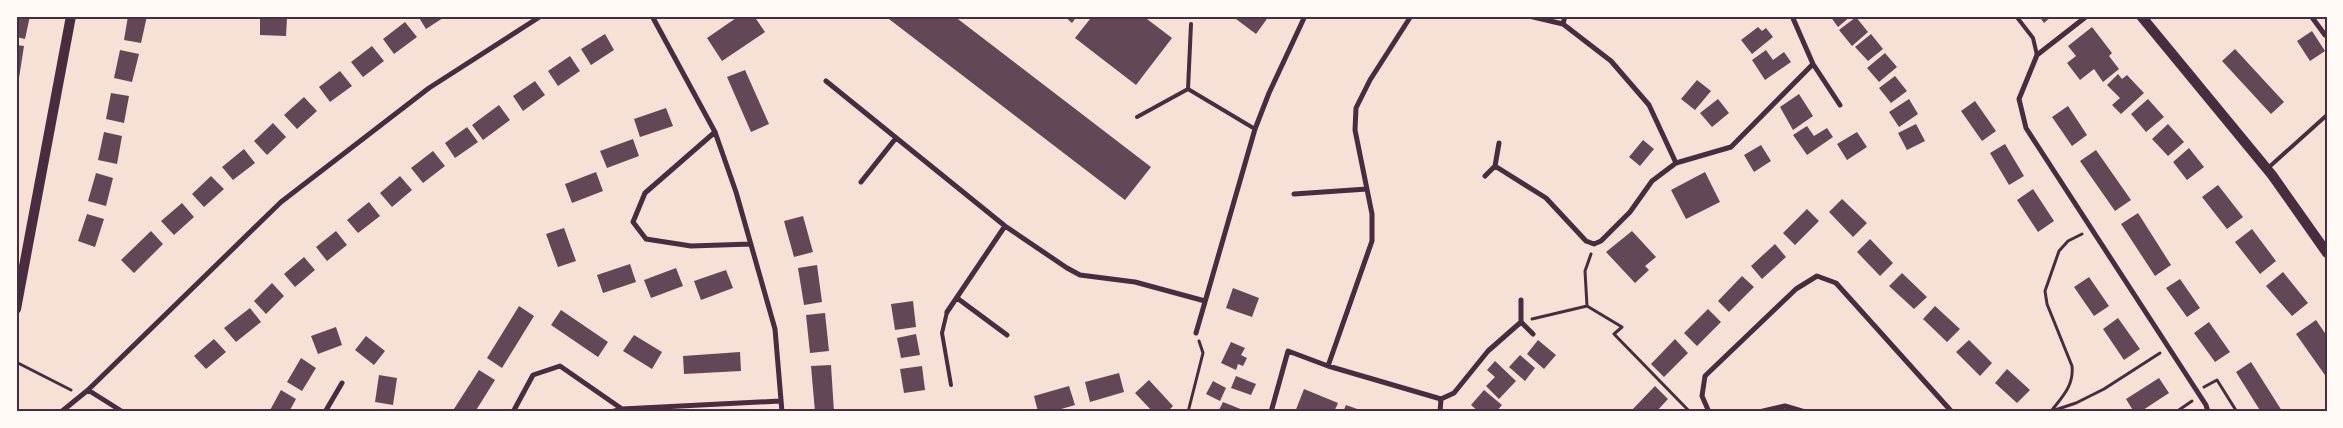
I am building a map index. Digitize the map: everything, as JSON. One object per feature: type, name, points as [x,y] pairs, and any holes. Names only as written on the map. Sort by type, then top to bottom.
[{"type":"main road","points":[[16,309],[70,16]]},
{"type":"main road","points":[[2141,16],[2266,169],[2327,253]]},
{"type":"street","points":[[61,412],[88,390],[282,202],[429,88],[541,16]]},
{"type":"street","points":[[652,16],[714,132],[736,192],[775,330],[782,412]]},
{"type":"street","points":[[1196,333],[1256,129],[1269,93],[1305,16]]},
{"type":"street","points":[[1328,366],[1372,241],[1372,214],[1355,130],[1356,108],[1370,80],[1410,16]]},
{"type":"street","points":[[1529,16],[1563,24],[1611,62],[1649,105],[1676,163]]},
{"type":"street","points":[[1563,24],[1565,16]]},
{"type":"street","points":[[1792,16],[1813,64],[1840,105]]},
{"type":"street","points":[[2087,16],[2036,55],[2019,99],[2026,128],[2199,393],[2208,412]]},
{"type":"street","points":[[2311,16],[2326,35]]},
{"type":"street","points":[[1495,166],[1546,198],[1586,241],[1594,244],[1601,242],[1630,212],[1652,181],[1676,163],[1731,147],[1813,64]]},
{"type":"street","points":[[826,81],[1005,226],[1080,275],[1135,282],[1205,301]]},
{"type":"street","points":[[714,132],[645,193],[633,222],[646,239],[691,246],[751,244]]},
{"type":"street","points":[[861,182],[896,138]]},
{"type":"street","points":[[1485,176],[1495,166],[1499,143]]},
{"type":"street","points":[[1294,194],[1367,189]]},
{"type":"street","points":[[947,312],[1005,226]]},
{"type":"street","points":[[1709,412],[1702,396],[1705,376],[1796,289],[1818,276],[1836,283],[1952,412]]},
{"type":"street","points":[[957,298],[1007,335]]},
{"type":"street","points":[[1520,300],[1521,322],[1533,334]]},
{"type":"street","points":[[1271,412],[1288,351],[1328,366],[1441,399],[1454,393],[1488,351],[1521,322]]},
{"type":"street","points":[[513,412],[532,375],[560,366],[622,409]]},
{"type":"street","points":[[325,412],[342,383]]},
{"type":"street","points":[[88,390],[123,412]]},
{"type":"street","points":[[1440,412],[1441,399]]},
{"type":"street","points":[[611,412],[622,409],[780,401]]},
{"type":"street","points":[[1759,412],[1785,406],[1805,412]]},
{"type":"lane","points":[[2016,16],[2033,38],[2036,55]]},
{"type":"lane","points":[[1188,89],[1191,24]]},
{"type":"lane","points":[[1188,89],[1256,129]]},
{"type":"lane","points":[[1136,117],[1188,89]]},
{"type":"lane","points":[[2266,169],[2327,115]]},
{"type":"lane","points":[[947,312],[942,333],[951,385]]},
{"type":"path","points":[[2050,411],[2069,387],[2073,376],[2072,366],[2047,304],[2045,291],[2060,251],[2068,241],[2092,229]]},
{"type":"path","points":[[1587,306],[1586,271],[1594,244]]},
{"type":"path","points":[[1521,322],[1587,306],[1622,327],[1614,334],[1690,412]]},
{"type":"path","points":[[1188,412],[1203,353],[1196,333]]},
{"type":"path","points":[[2050,411],[2076,403],[2104,389],[2169,347]]},
{"type":"path","points":[[16,362],[69,388],[78,398]]},
{"type":"path","points":[[2176,412],[2217,380],[2237,412]]},
{"type":"building","points":[[16,16],[30,16],[25,39],[16,37]]},
{"type":"building","points":[[128,16],[147,16],[141,43],[124,40]]},
{"type":"building","points":[[418,16],[446,16],[426,29]]},
{"type":"building","points":[[739,16],[754,16],[765,32],[722,61],[707,38]]},
{"type":"building","points":[[885,16],[954,16],[1151,167],[1125,200]]},
{"type":"building","points":[[1064,16],[1077,16],[1072,23]]},
{"type":"building","points":[[1086,16],[1143,16],[1172,38],[1136,85],[1075,38],[1090,19]]},
{"type":"building","points":[[1232,16],[1269,16],[1256,34]]},
{"type":"building","points":[[1830,16],[1851,16],[1838,27]]},
{"type":"building","points":[[2039,16],[2052,16],[2044,23]]},
{"type":"building","points":[[1856,17],[1868,32],[1852,46],[1839,30]]},
{"type":"building","points":[[260,18],[287,18],[286,36],[260,35]]},
{"type":"building","points":[[405,22],[417,37],[394,54],[383,39]]},
{"type":"building","points":[[1758,27],[1762,31],[1766,28],[1773,37],[1752,54],[1741,40]]},
{"type":"building","points":[[2092,27],[2112,53],[2109,56],[2119,69],[2103,82],[2094,69],[2080,80],[2067,63],[2076,56],[2068,46]]},
{"type":"building","points":[[2312,31],[2325,51],[2310,61],[2297,41]]},
{"type":"building","points":[[605,34],[614,50],[591,65],[581,49]]},
{"type":"building","points":[[1871,34],[1883,49],[1868,61],[1855,47]]},
{"type":"building","points":[[16,45],[24,46],[19,78],[16,77]]},
{"type":"building","points":[[372,46],[384,61],[363,77],[351,62]]},
{"type":"building","points":[[2235,49],[2284,102],[2271,114],[2222,61]]},
{"type":"building","points":[[120,50],[139,54],[132,82],[114,78]]},
{"type":"building","points":[[1766,50],[1773,60],[1784,52],[1791,62],[1765,80],[1752,60]]},
{"type":"building","points":[[1885,53],[1897,67],[1879,82],[1867,68]]},
{"type":"building","points":[[570,56],[580,71],[558,86],[548,71]]},
{"type":"building","points":[[745,70],[769,124],[751,132],[727,77]]},
{"type":"building","points":[[340,71],[352,86],[330,102],[319,87]]},
{"type":"building","points":[[2118,74],[2122,79],[2127,75],[2144,93],[2121,114],[2112,105],[2120,98],[2107,85]]},
{"type":"building","points":[[1895,76],[1907,91],[1891,103],[1879,88]]},
{"type":"building","points":[[1697,80],[1711,91],[1695,110],[1681,99]]},
{"type":"building","points":[[535,81],[545,95],[523,111],[513,96]]},
{"type":"building","points":[[111,93],[129,96],[124,123],[106,119]]},
{"type":"building","points":[[1799,94],[1813,116],[1793,130],[1780,107]]},
{"type":"building","points":[[304,97],[317,111],[297,129],[284,115]]},
{"type":"building","points":[[1718,99],[1729,113],[1712,127],[1700,113]]},
{"type":"building","points":[[1909,99],[1918,114],[1899,127],[1889,112]]},
{"type":"building","points":[[2148,99],[2164,117],[2146,132],[2131,114]]},
{"type":"building","points":[[1975,101],[1996,131],[1982,141],[1961,111]]},
{"type":"building","points":[[499,105],[510,120],[483,140],[472,125]]},
{"type":"building","points":[[2068,106],[2087,135],[2072,146],[2052,117]]},
{"type":"building","points":[[666,108],[673,126],[640,137],[634,119]]},
{"type":"building","points":[[273,123],[286,137],[267,155],[254,141]]},
{"type":"building","points":[[1916,124],[1925,141],[1907,150],[1898,133]]},
{"type":"building","points":[[2168,124],[2184,142],[2168,156],[2152,139]]},
{"type":"building","points":[[1807,126],[1814,136],[1827,128],[1833,137],[1807,155],[1793,135]]},
{"type":"building","points":[[467,127],[478,142],[455,158],[445,143]]},
{"type":"building","points":[[104,132],[122,136],[117,164],[98,160]]},
{"type":"building","points":[[1857,132],[1867,147],[1847,160],[1837,144]]},
{"type":"building","points":[[633,139],[639,156],[607,168],[600,151]]},
{"type":"building","points":[[1643,140],[1654,149],[1640,166],[1629,157]]},
{"type":"building","points":[[2005,144],[2024,176],[2009,185],[1990,153]]},
{"type":"building","points":[[1761,145],[1771,161],[1754,172],[1744,155]]},
{"type":"building","points":[[2189,148],[2204,167],[2187,180],[2173,162]]},
{"type":"building","points":[[244,149],[255,163],[233,180],[222,167]]},
{"type":"building","points":[[2096,150],[2131,200],[2115,211],[2080,161]]},
{"type":"building","points":[[433,151],[445,166],[423,183],[411,168]]},
{"type":"building","points":[[596,172],[603,191],[572,203],[565,184]]},
{"type":"building","points":[[1705,172],[1720,202],[1686,219],[1671,190]]},
{"type":"building","points":[[96,173],[113,178],[106,206],[88,201]]},
{"type":"building","points":[[211,176],[224,189],[204,207],[192,194]]},
{"type":"building","points":[[400,176],[412,190],[392,207],[380,193]]},
{"type":"building","points":[[2218,185],[2243,217],[2227,229],[2202,197]]},
{"type":"building","points":[[2033,189],[2054,221],[2038,232],[2017,200]]},
{"type":"building","points":[[1842,199],[1867,223],[1853,237],[1829,212]]},
{"type":"building","points":[[369,202],[380,216],[358,233],[347,220]]},
{"type":"building","points":[[182,203],[194,217],[174,235],[161,221]]},
{"type":"building","points":[[1807,209],[1819,221],[1795,245],[1783,233]]},
{"type":"building","points":[[2138,213],[2171,265],[2155,276],[2121,224]]},
{"type":"building","points":[[87,214],[104,219],[95,247],[78,241]]},
{"type":"building","points":[[803,216],[813,252],[794,257],[784,221]]},
{"type":"building","points":[[564,228],[576,261],[558,267],[546,234]]},
{"type":"building","points":[[2252,229],[2276,261],[2260,274],[2235,242]]},
{"type":"building","points":[[151,231],[163,244],[134,273],[121,260]]},
{"type":"building","points":[[336,231],[347,245],[327,261],[316,247]]},
{"type":"building","points":[[1632,231],[1656,257],[1645,266],[1649,270],[1635,283],[1606,252]]},
{"type":"building","points":[[1870,239],[1893,263],[1880,276],[1857,252]]},
{"type":"building","points":[[1775,244],[1786,257],[1762,279],[1751,266]]},
{"type":"building","points":[[304,257],[315,270],[295,287],[284,274]]},
{"type":"building","points":[[630,264],[636,282],[603,293],[597,275]]},
{"type":"building","points":[[817,265],[822,302],[804,305],[798,268]]},
{"type":"building","points":[[676,268],[683,286],[651,298],[644,280]]},
{"type":"building","points":[[726,270],[733,288],[701,300],[694,281]]},
{"type":"building","points":[[2283,272],[2308,303],[2292,316],[2266,286]]},
{"type":"building","points":[[1902,273],[1927,297],[1914,309],[1889,286]]},
{"type":"building","points":[[1742,276],[1754,287],[1729,312],[1718,301]]},
{"type":"building","points":[[2089,277],[2109,306],[2094,316],[2074,287]]},
{"type":"building","points":[[2180,279],[2200,308],[2187,317],[2166,288]]},
{"type":"building","points":[[272,283],[284,296],[266,314],[254,301]]},
{"type":"building","points":[[1233,288],[1259,298],[1252,317],[1226,308]]},
{"type":"building","points":[[913,301],[916,327],[895,330],[891,304]]},
{"type":"building","points":[[519,306],[534,316],[502,368],[487,358]]},
{"type":"building","points":[[1935,306],[1960,329],[1947,342],[1923,319]]},
{"type":"building","points":[[250,308],[261,322],[236,342],[224,328]]},
{"type":"building","points":[[1708,309],[1721,322],[1697,346],[1684,333]]},
{"type":"building","points":[[561,310],[608,342],[598,357],[551,325]]},
{"type":"building","points":[[825,313],[829,351],[810,353],[806,315]]},
{"type":"building","points":[[2118,318],[2140,349],[2124,360],[2103,329]]},
{"type":"building","points":[[2316,320],[2327,336],[2327,378],[2296,334]]},
{"type":"building","points":[[2209,322],[2230,352],[2215,362],[2194,333]]},
{"type":"building","points":[[336,327],[342,345],[318,354],[311,336]]},
{"type":"building","points":[[916,334],[920,355],[901,358],[897,338]]},
{"type":"building","points":[[634,335],[662,352],[652,369],[623,351]]},
{"type":"building","points":[[366,336],[385,351],[374,365],[355,350]]},
{"type":"building","points":[[214,339],[226,352],[206,369],[194,356]]},
{"type":"building","points":[[1675,339],[1688,353],[1664,377],[1651,364]]},
{"type":"building","points":[[1538,340],[1556,355],[1544,369],[1527,354]]},
{"type":"building","points":[[1969,340],[1992,363],[1980,376],[1956,352]]},
{"type":"building","points":[[1231,342],[1245,348],[1241,355],[1247,358],[1243,366],[1238,364],[1236,370],[1221,363]]},
{"type":"building","points":[[740,352],[741,371],[684,374],[683,356]]},
{"type":"building","points":[[1520,355],[1535,368],[1525,381],[1509,367]]},
{"type":"building","points":[[301,358],[316,368],[302,391],[287,382]]},
{"type":"building","points":[[1495,361],[1516,381],[1499,399],[1486,386],[1495,377],[1487,370]]},
{"type":"building","points":[[2251,362],[2281,412],[2261,412],[2236,372]]},
{"type":"building","points":[[831,365],[834,412],[815,412],[811,366]]},
{"type":"building","points":[[922,366],[925,390],[904,393],[900,369]]},
{"type":"building","points":[[2007,369],[2030,390],[2017,403],[1995,383]]},
{"type":"building","points":[[479,370],[495,380],[475,412],[452,412]]},
{"type":"building","points":[[1119,373],[1124,392],[1090,402],[1085,382]]},
{"type":"building","points":[[379,375],[397,378],[393,405],[375,402]]},
{"type":"building","points":[[1236,376],[1256,384],[1251,395],[1231,388]]},
{"type":"building","points":[[2159,378],[2169,393],[2140,412],[2134,412],[2126,399]]},
{"type":"building","points":[[1149,380],[1173,406],[1167,412],[1153,412],[1135,393]]},
{"type":"building","points":[[1213,381],[1226,388],[1220,401],[1206,394]]},
{"type":"building","points":[[1069,386],[1075,405],[1051,412],[1038,412],[1034,396]]},
{"type":"building","points":[[1655,386],[1668,399],[1656,412],[1630,412]]},
{"type":"building","points":[[1304,389],[1338,403],[1334,412],[1295,412]]},
{"type":"building","points":[[281,390],[296,399],[289,412],[269,412]]},
{"type":"building","points":[[1484,390],[1502,405],[1496,412],[1479,412],[1471,405]]},
{"type":"building","points":[[1223,402],[1243,410],[1242,412],[1218,412]]},
{"type":"building","points":[[1346,405],[1360,410],[1360,412],[1343,412]]}]
